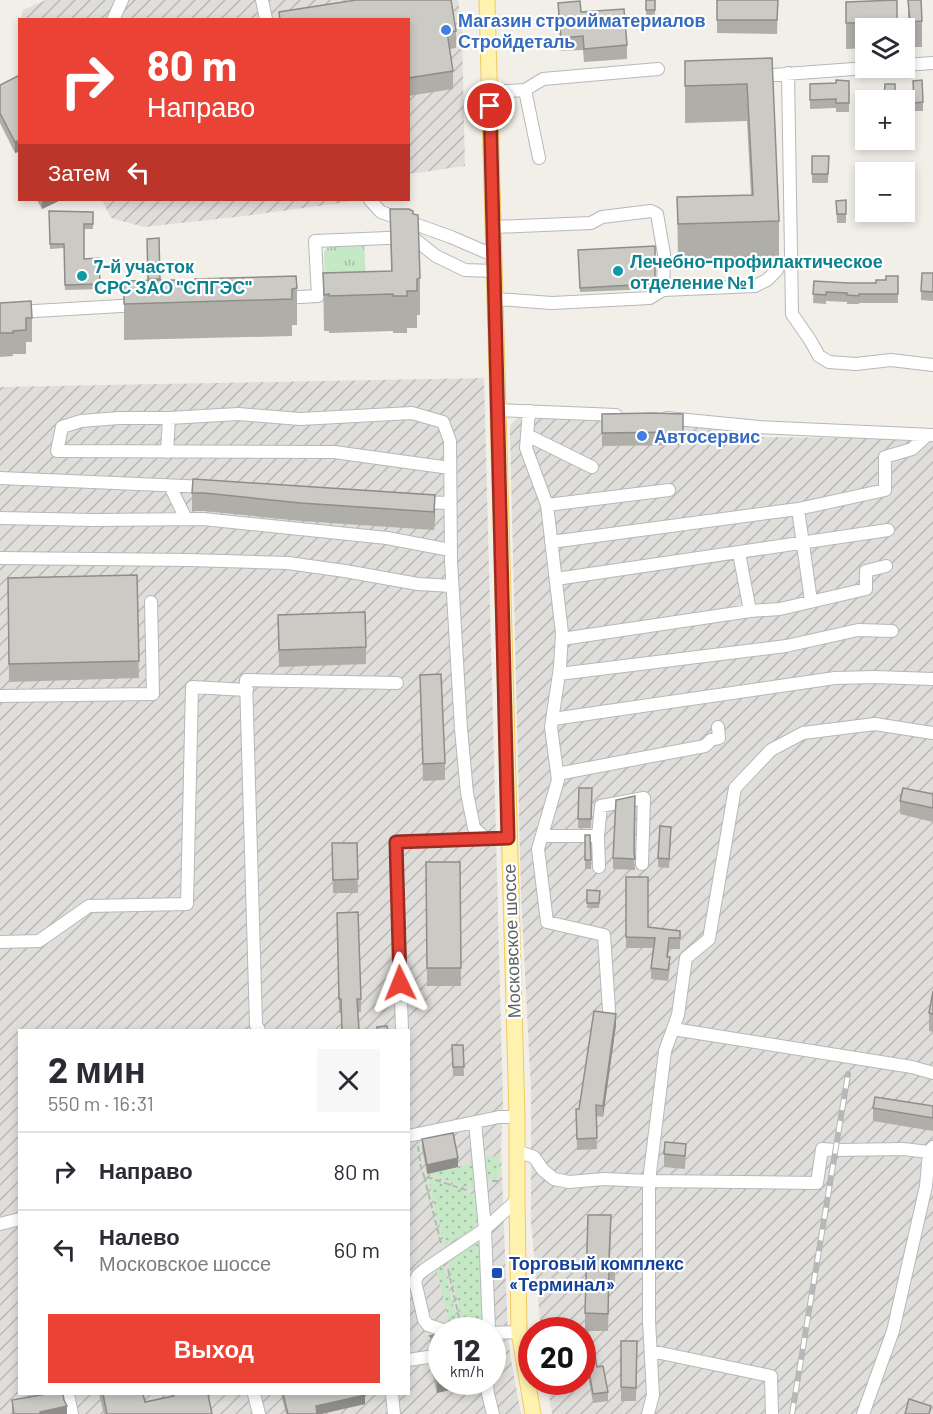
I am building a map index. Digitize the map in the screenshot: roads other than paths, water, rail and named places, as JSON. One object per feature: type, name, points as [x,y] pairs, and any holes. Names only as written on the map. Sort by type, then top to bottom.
[{"type":"main road","name":"Московское шоссе","points":[[487,0],[517,1117],[519,1317]]},
{"type":"main road","name":"Московское шоссе","points":[[530,1395],[533,1414]]},
{"type":"street","points":[[113,18],[122,0]]},
{"type":"street","points":[[262,0],[266,18]]},
{"type":"street","points":[[915,64],[933,63]]},
{"type":"street","points":[[490,92],[525,90],[543,79],[658,69]]},
{"type":"street","points":[[746,76],[855,69]]},
{"type":"street","points":[[788,73],[792,314],[819,356],[829,362],[856,364],[891,360],[933,365]]},
{"type":"street","points":[[525,90],[539,158]]},
{"type":"street","points":[[371,201],[381,212],[451,237],[495,263]]},
{"type":"street","points":[[494,227],[591,223],[602,217],[651,211],[657,214],[663,254],[663,290]]},
{"type":"street","points":[[271,298],[318,296],[315,241],[412,237],[436,256],[465,270],[495,263]]},
{"type":"street","points":[[496,299],[552,303],[650,298],[663,290],[755,286],[767,280],[777,270]]},
{"type":"street","points":[[0,313],[153,304]]},
{"type":"street","points":[[498,410],[623,416]]},
{"type":"street","points":[[529,411],[526,448],[547,505],[562,639],[551,727],[558,780],[538,849],[548,922],[604,935],[609,1010]]},
{"type":"street","points":[[450,468],[334,452],[57,451],[62,427],[81,421],[119,418],[238,414],[300,419],[412,413],[443,423],[450,441],[450,468],[450,504],[450,550],[467,793],[474,828],[486,839]]},
{"type":"street","points":[[167,452],[169,418]]},
{"type":"street","points":[[658,418],[759,427],[929,436]]},
{"type":"street","points":[[527,435],[592,466]]},
{"type":"street","points":[[551,542],[798,509],[885,490],[885,457],[912,449],[929,436]]},
{"type":"street","points":[[0,478],[220,488]]},
{"type":"street","points":[[170,486],[186,519]]},
{"type":"street","points":[[547,505],[669,490]]},
{"type":"street","points":[[410,501],[450,504]]},
{"type":"street","points":[[798,509],[811,601]]},
{"type":"street","points":[[0,518],[203,519],[387,538],[450,550]]},
{"type":"street","points":[[556,579],[888,530]]},
{"type":"street","points":[[739,553],[750,611]]},
{"type":"street","points":[[0,558],[288,563],[418,584],[452,586]]},
{"type":"street","points":[[562,639],[750,611],[780,609],[866,589],[866,571],[886,566]]},
{"type":"street","points":[[0,696],[153,694],[151,602]]},
{"type":"street","points":[[559,674],[786,646],[858,630],[892,631]]},
{"type":"street","points":[[553,719],[835,678],[933,679]]},
{"type":"street","points":[[258,1029],[255,1013],[246,681],[397,683]]},
{"type":"street","points":[[0,942],[39,941],[89,906],[187,904],[192,687],[247,690]]},
{"type":"street","points":[[648,1414],[653,1395],[649,1321],[649,1181],[665,1051],[678,1015],[686,958],[709,939],[735,788],[771,750],[803,733],[876,724],[933,733]]},
{"type":"street","points":[[557,774],[705,746],[711,740],[719,738],[718,727]]},
{"type":"street","points":[[599,867],[598,836],[601,806],[644,798],[642,864]]},
{"type":"street","points":[[542,836],[598,836]]},
{"type":"street","points":[[402,1029],[396,842],[508,838]]},
{"type":"street","points":[[673,1029],[912,1067],[933,1073]]},
{"type":"street","points":[[413,1140],[475,1122],[499,1117],[517,1117]]},
{"type":"street","points":[[475,1122],[485,1229],[489,1317]]},
{"type":"street","points":[[517,1151],[534,1157],[543,1170],[554,1179],[569,1182],[604,1179],[817,1183],[822,1149],[931,1150],[930,1188],[893,1331],[864,1414]]},
{"type":"street","points":[[428,1325],[424,1320],[415,1281],[418,1275],[485,1229],[517,1200]]},
{"type":"street","points":[[0,1224],[18,1220]]},
{"type":"street","points":[[651,1350],[771,1376],[772,1414]]},
{"type":"street","points":[[410,1360],[428,1357]]},
{"type":"street","points":[[68,1395],[72,1414]]},
{"type":"street","points":[[254,1395],[259,1414]]},
{"type":"street","points":[[392,1395],[394,1414]]},
{"type":"street","points":[[488,1395],[493,1414]]},
{"type":"railway","points":[[792,1414],[848,1074]]},
{"type":"place","name":"Магазин строийматериалов Стройдеталь","points":[[446,30]]},
{"type":"place","name":"Лечебно-профилактическое отделение №1","points":[[618,271]]},
{"type":"place","name":"7-й участок СРС ЗАО \"СПГЭС\"","points":[[82,276]]},
{"type":"place","name":"Автосервис","points":[[642,436]]},
{"type":"place","name":"Торговый комплекс «Терминал»","points":[[497,1273]]}]
